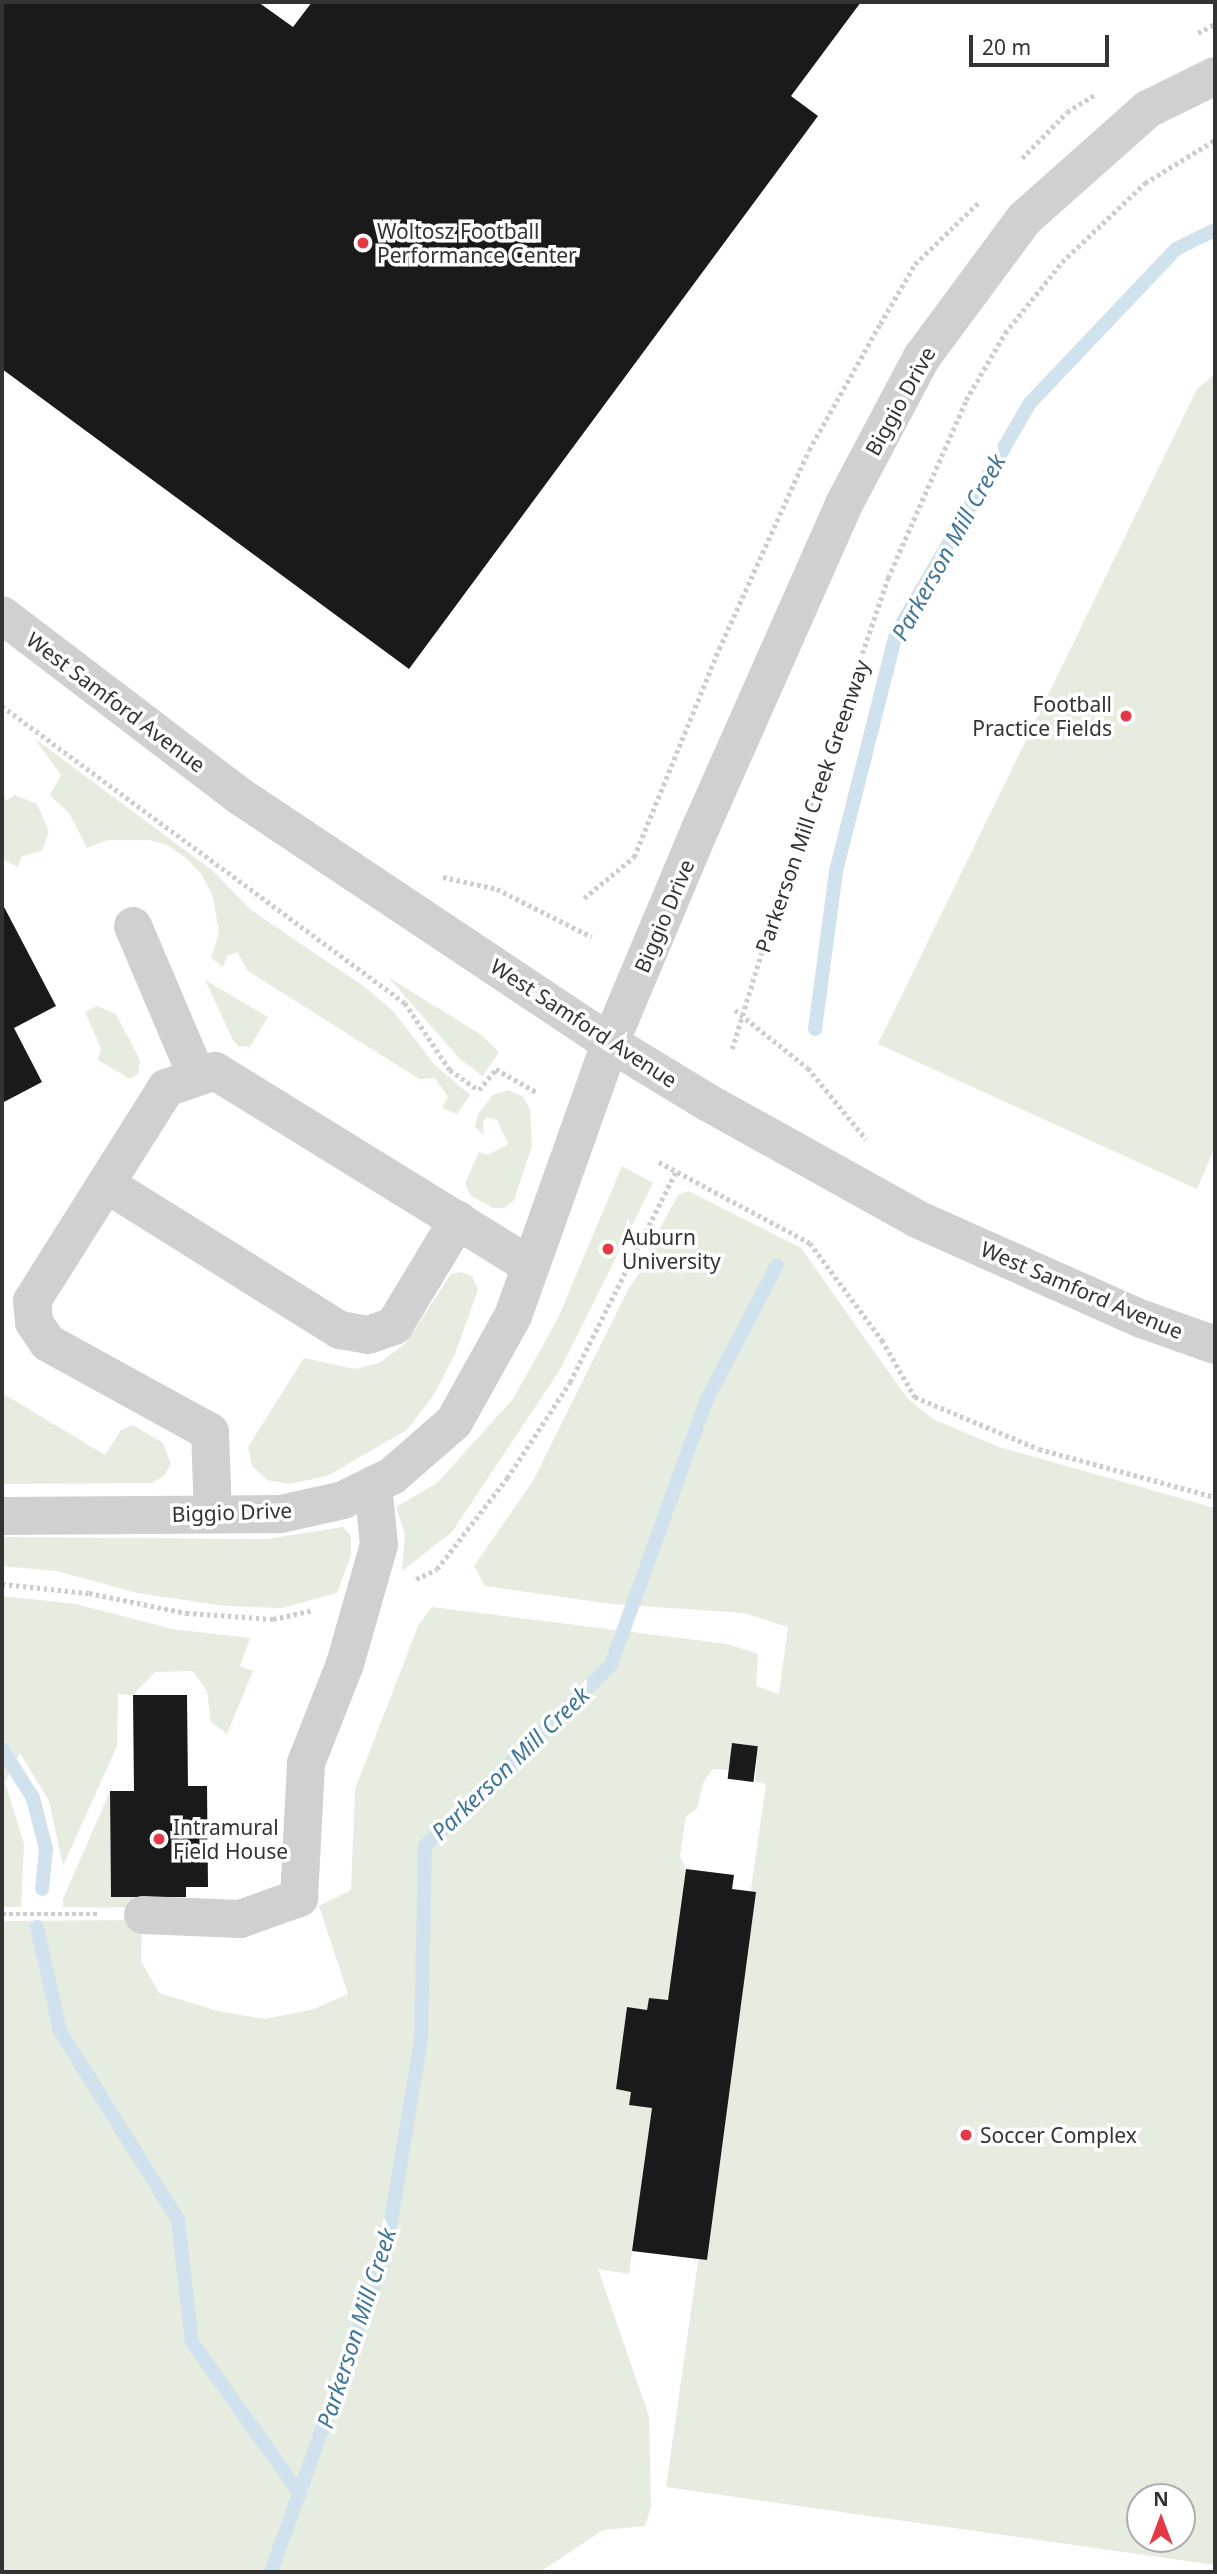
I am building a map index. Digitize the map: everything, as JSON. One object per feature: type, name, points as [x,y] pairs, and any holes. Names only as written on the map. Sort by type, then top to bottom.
[{"type":"street","name":"Biggio Drive","points":[[2,1516],[281,1514],[343,1500],[392,1476],[454,1422],[513,1316],[610,1043],[843,506],[922,356],[1024,219],[1148,109],[1215,76]]},
{"type":"street","name":"West Samford Avenue","points":[[2,615],[238,795],[610,1043],[917,1219],[1142,1319],[1215,1345]]},
{"type":"street","points":[[133,926],[197,1077]]},
{"type":"street","points":[[213,1514],[210,1433],[48,1343],[34,1322],[32,1301],[166,1088],[215,1071],[531,1265]]},
{"type":"street","points":[[106,1184],[340,1330],[368,1335],[394,1326],[458,1220]]},
{"type":"street","points":[[143,1915],[240,1919],[299,1898],[306,1763],[345,1664],[379,1545],[373,1485]]},
{"type":"path","name":"Parkerson Mill Creek Greenway","points":[[732,1049],[776,905],[888,578],[966,400],[1004,333],[1062,262],[1144,183],[1215,140]]},
{"type":"path","points":[[2,706],[405,1003],[450,1070],[480,1090],[496,1069],[538,1093]]},
{"type":"path","points":[[433,875],[497,889],[592,937]]},
{"type":"path","points":[[735,1010],[744,1014],[808,1068],[873,1149]]},
{"type":"path","points":[[659,1162],[810,1243],[882,1340],[915,1397],[1039,1449],[1215,1497]]},
{"type":"path","points":[[413,1580],[437,1569],[507,1478],[570,1382],[676,1171]]},
{"type":"path","points":[[2,1584],[89,1593],[186,1613],[273,1619],[317,1609]]},
{"type":"path","points":[[2,1914],[59,1913]]},
{"type":"shaded area","name":"Football Practice Fields","points":[[1215,374],[1215,1147],[1197,1189],[878,1044],[1197,389]]},
{"type":"shaded area","points":[[34,738],[213,871],[251,910],[365,987],[394,1012],[434,1064],[470,1095],[457,1114],[442,1108],[448,1097],[435,1078],[419,1079],[248,971],[237,952],[227,956],[223,967],[211,958],[219,932],[213,897],[202,875],[186,858],[167,845],[149,840],[108,840],[87,848],[69,813],[50,795],[61,775]]},
{"type":"shaded area","points":[[2,787],[6,801],[15,795],[37,804],[49,832],[42,851],[22,856],[18,867],[2,859]]},
{"type":"shaded area","points":[[388,977],[480,1034],[499,1052],[483,1076],[461,1060]]},
{"type":"shaded area","points":[[205,980],[268,1017],[250,1047],[238,1046],[233,1040]]},
{"type":"shaded area","points":[[97,1006],[116,1014],[140,1060],[138,1074],[130,1079],[98,1060],[101,1048],[85,1012]]},
{"type":"shaded area","points":[[508,1090],[522,1096],[530,1109],[532,1146],[514,1200],[504,1208],[493,1208],[470,1195],[465,1183],[479,1152],[488,1155],[508,1144],[497,1120],[487,1117],[483,1121],[484,1135],[475,1127],[478,1114],[493,1095]]},
{"type":"shaded area","points":[[622,1166],[653,1183],[561,1368],[452,1532],[402,1571],[405,1535],[396,1507],[437,1483],[513,1399],[558,1318]]},
{"type":"shaded area","points":[[688,1191],[801,1248],[907,1398],[933,1419],[999,1447],[1215,1508],[1215,2565],[1131,2553],[1196,2553],[1196,2483],[1126,2483],[1126,2552],[666,2487],[766,1784],[755,1781],[758,1746],[732,1743],[729,1770],[713,1769],[703,1783],[697,1809],[686,1816],[680,1856],[686,1869],[668,2000],[649,1998],[647,2010],[627,2007],[616,2089],[631,2092],[629,2105],[652,2108],[629,2274],[598,2269],[649,2416],[651,2507],[645,2526],[603,2530],[540,2572],[2,2572],[2,1921],[142,1920],[141,1961],[159,1993],[218,2011],[265,2019],[314,2009],[348,1994],[319,1906],[351,1890],[355,1789],[419,1624],[432,1607],[728,1644],[758,1654],[756,1686],[779,1694],[788,1627],[744,1613],[612,1604],[485,1586],[474,1566],[533,1481],[628,1290],[653,1251],[648,1250],[678,1195]]},
{"type":"shaded area","points":[[461,1272],[472,1276],[478,1290],[455,1354],[435,1393],[407,1430],[327,1476],[289,1484],[267,1480],[252,1466],[248,1447],[304,1358],[355,1369],[379,1363],[405,1344],[451,1274]]},
{"type":"shaded area","points":[[2,1393],[105,1455],[121,1430],[133,1425],[163,1443],[171,1464],[164,1476],[152,1483],[2,1484]]},
{"type":"shaded area","points":[[343,1527],[351,1536],[351,1556],[337,1593],[282,1608],[225,1606],[137,1593],[57,1571],[2,1566],[2,1537],[267,1539]]},
{"type":"shaded area","points":[[2,1596],[76,1604],[172,1629],[250,1638],[240,1666],[253,1671],[227,1734],[211,1722],[207,1691],[193,1671],[155,1672],[133,1695],[118,1694],[117,1746],[63,1866],[49,1801],[20,1753],[5,1782],[24,1844],[21,1907],[2,1907]]},
{"type":"shaded area","points":[[110,1791],[111,1896],[141,1897],[141,1908],[63,1907],[63,1899]]},
{"type":"building","name":"Woltosz Football Performance Center","points":[[2,2],[258,2],[293,27],[312,2],[861,2],[791,96],[818,116],[409,669],[2,369]]},
{"type":"building","points":[[2,903],[56,1006],[14,1028],[42,1082],[2,1103]]},
{"type":"building","name":"Intramural Field House","points":[[133,1695],[187,1695],[188,1786],[207,1786],[208,1887],[186,1887],[186,1897],[111,1897],[110,1791],[134,1791]]},
{"type":"building","points":[[732,1743],[758,1746],[753,1782],[728,1779]]},
{"type":"building","points":[[686,1869],[734,1875],[732,1889],[756,1892],[707,2260],[632,2251],[652,2108],[629,2105],[631,2092],[616,2089],[627,2007],[647,2010],[649,1998],[668,2000]]},
{"type":"waterway","name":"Parkerson Mill Creek","points":[[815,1029],[836,871],[896,634],[1030,403],[1176,249],[1215,230]]},
{"type":"waterway","name":"Parkerson Mill Creek","points":[[271,2572],[386,2251],[421,2039],[425,1846],[611,1665],[706,1401],[777,1265]]},
{"type":"waterway","name":"Parkerson Mill Creek","points":[[2,1749],[33,1798],[46,1849],[42,1889]]},
{"type":"waterway","name":"Parkerson Mill Creek","points":[[37,1927],[60,2031],[178,2220],[192,2342],[300,2494]]},
{"type":"place","name":"Woltosz Football Performance Center","points":[[363,243]]},
{"type":"place","name":"Football Practice Fields","points":[[1126,716]]},
{"type":"place","name":"Auburn University","points":[[608,1249]]},
{"type":"place","name":"Intramural Field House","points":[[159,1839]]},
{"type":"place","name":"Soccer Complex","points":[[966,2135]]}]
